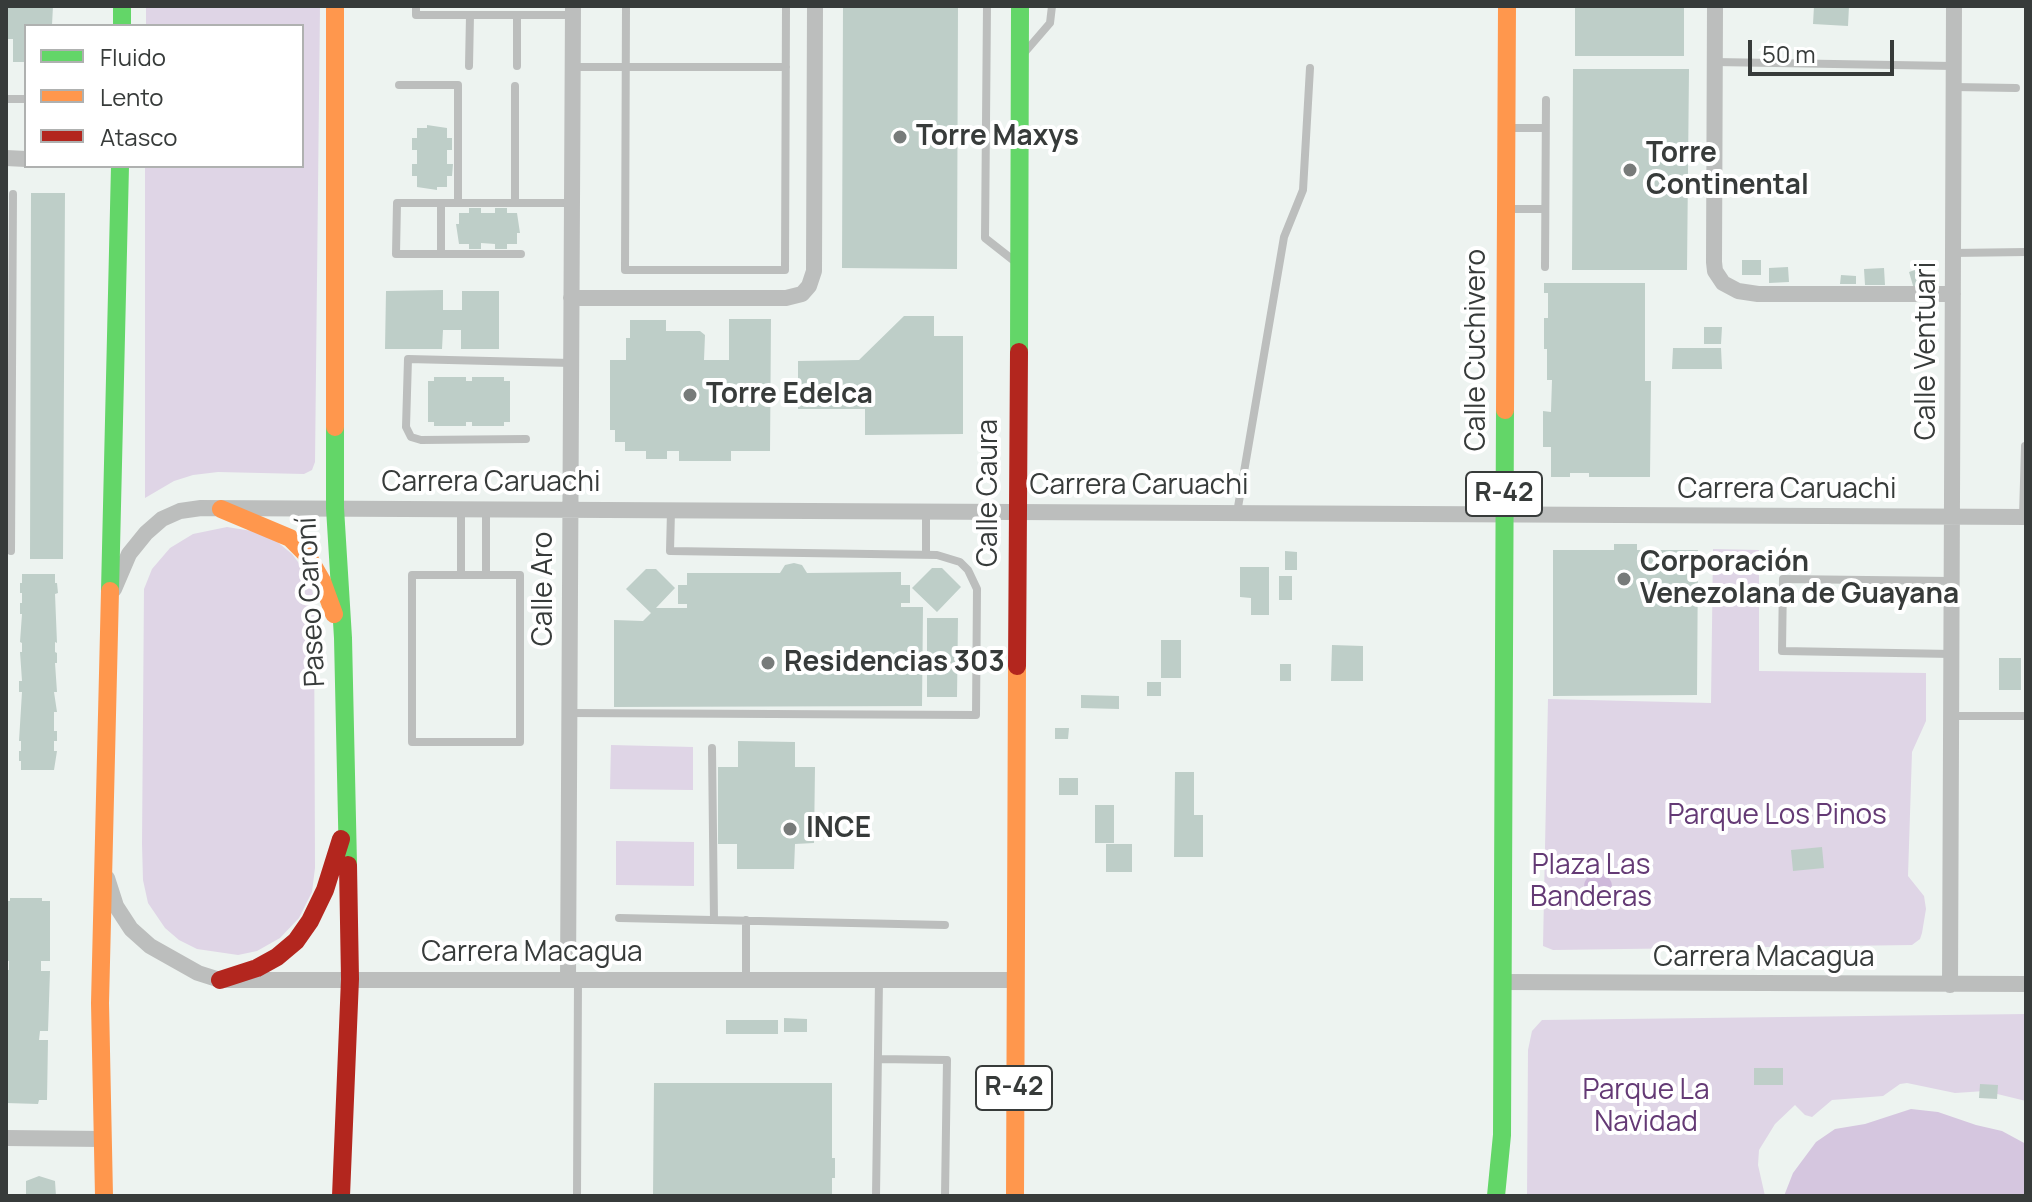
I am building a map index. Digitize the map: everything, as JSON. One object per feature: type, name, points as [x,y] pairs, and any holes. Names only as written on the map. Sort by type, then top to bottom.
[{"type":"street","name":"Paseo Caroní","points":[[335,6],[335,508],[343,638],[350,979],[341,1196]]},
{"type":"street","points":[[571,298],[786,298],[802,294],[809,286],[814,271],[815,6]]},
{"type":"street","name":"Calle Caura","points":[[1015,980],[1020,6]]},
{"type":"street","name":"Calle Cuchivero","points":[[1502,982],[1507,6]]},
{"type":"street","points":[[1715,6],[1714,262],[1715,271],[1723,283],[1738,291],[1758,294],[1953,294]]},
{"type":"street","name":"Calle Ventuari","points":[[1950,985],[1954,6]]},
{"type":"street","name":"Calle Aro","points":[[572,11],[569,713],[573,979]]},
{"type":"street","points":[[104,1196],[100,1003],[120,168]]},
{"type":"street","name":"Carrera Caruachi","points":[[109,602],[129,554],[162,519],[180,511],[221,509],[2025,517]]},
{"type":"street","points":[[221,509],[290,538],[307,555],[322,581],[343,638]]},
{"type":"street","points":[[220,980],[257,968],[296,941],[325,890],[347,819]]},
{"type":"street","name":"Carrera Macagua","points":[[104,869],[116,906],[131,929],[171,960],[220,980],[1015,980]]},
{"type":"street","name":"R-42","points":[[1015,980],[1015,1196]]},
{"type":"street","name":"Carrera Macagua","points":[[1502,982],[2026,984]]},
{"type":"street","name":"R-42","points":[[1496,1196],[1502,1135],[1502,982]]},
{"type":"street","points":[[6,1138],[103,1139]]},
{"type":"lane","points":[[416,6],[416,15],[517,15],[572,11]]},
{"type":"lane","points":[[626,6],[625,270],[785,270],[786,6]]},
{"type":"lane","points":[[987,6],[985,238],[1018,264]]},
{"type":"lane","points":[[1019,58],[1050,23],[1052,6]]},
{"type":"lane","points":[[469,66],[470,15]]},
{"type":"lane","points":[[517,15],[517,66]]},
{"type":"lane","points":[[1715,62],[1954,66]]},
{"type":"lane","points":[[572,67],[786,67]]},
{"type":"lane","points":[[1237,513],[1284,237],[1303,190],[1310,68]]},
{"type":"lane","points":[[399,85],[458,85],[458,203]]},
{"type":"lane","points":[[515,86],[515,203]]},
{"type":"lane","points":[[1954,87],[2016,88]]},
{"type":"lane","points":[[1545,267],[1546,100]]},
{"type":"lane","points":[[1506,128],[1545,128]]},
{"type":"lane","points":[[11,551],[9,394],[13,194]]},
{"type":"lane","points":[[521,254],[396,254],[397,203],[572,203]]},
{"type":"lane","points":[[441,203],[441,254]]},
{"type":"lane","points":[[1506,209],[1545,209]]},
{"type":"lane","points":[[1953,253],[2026,252]]},
{"type":"lane","points":[[526,439],[421,440],[411,437],[406,427],[408,359],[571,363]]},
{"type":"lane","points":[[2025,446],[2025,517]]},
{"type":"lane","points":[[461,509],[461,575]]},
{"type":"lane","points":[[486,509],[486,575]]},
{"type":"lane","points":[[569,713],[976,715],[978,599],[975,580],[952,558],[926,554],[670,551],[671,510]]},
{"type":"lane","points":[[926,511],[926,554]]},
{"type":"lane","points":[[412,575],[486,575],[520,575],[520,742],[412,742],[412,575]]},
{"type":"lane","points":[[1952,581],[1783,579],[1782,651],[1952,654]]},
{"type":"lane","points":[[1951,716],[2026,716]]},
{"type":"lane","points":[[712,748],[714,920]]},
{"type":"lane","points":[[619,918],[945,925]]},
{"type":"lane","points":[[746,920],[746,979]]},
{"type":"lane","points":[[573,979],[577,1196]]},
{"type":"lane","points":[[876,1196],[879,980]]},
{"type":"lane","points":[[878,1059],[947,1060],[945,1196]]},
{"type":"green space","points":[[146,6],[320,6],[315,462],[312,470],[304,474],[218,472],[193,475],[174,481],[145,498],[145,168],[304,168],[304,24],[146,24]]},
{"type":"green space","points":[[227,527],[252,531],[275,540],[292,554],[310,578],[314,600],[315,868],[312,892],[299,918],[280,938],[257,951],[238,955],[197,949],[165,928],[148,903],[143,880],[142,844],[144,589],[152,569],[170,548],[193,534]]},
{"type":"green space","name":"Parque Los Pinos","points":[[1713,549],[1759,550],[1759,671],[1926,673],[1926,721],[1912,752],[1908,876],[1924,896],[1926,909],[1920,939],[1912,945],[1553,950],[1543,946],[1548,699],[1711,703]]},
{"type":"green space","points":[[611,745],[693,747],[693,790],[610,789]]},
{"type":"green space","points":[[616,841],[694,842],[694,886],[616,885]]},
{"type":"green space","name":"Parque La Navidad","points":[[2026,1014],[2026,1101],[1985,1091],[1955,1093],[1907,1083],[1900,1084],[1883,1096],[1832,1100],[1812,1117],[1805,1115],[1795,1105],[1775,1124],[1759,1150],[1758,1165],[1765,1196],[1527,1196],[1528,1050],[1532,1031],[1542,1020]]},
{"type":"shaded area","points":[[1598,873],[1608,877],[1612,887],[1608,897],[1598,901],[1588,897],[1584,887],[1588,877]]},
{"type":"shaded area","points":[[1911,1109],[1938,1112],[2002,1131],[2026,1144],[2026,1196],[1784,1196],[1793,1173],[1816,1142],[1835,1129],[1865,1124]]},
{"type":"building","points":[[6,6],[53,6],[52,24],[24,24],[24,62],[13,62],[13,39],[8,39]]},
{"type":"building","name":"Torre Maxys","points":[[843,6],[958,6],[957,269],[842,268]]},
{"type":"building","points":[[1575,6],[1684,6],[1684,56],[1575,56]]},
{"type":"building","points":[[1814,6],[1849,6],[1848,26],[1813,24]]},
{"type":"building","name":"Torre Continental","points":[[1573,69],[1689,69],[1687,270],[1572,270]]},
{"type":"building","points":[[427,125],[447,128],[447,138],[452,138],[452,150],[447,150],[447,164],[453,164],[452,176],[447,176],[447,187],[437,187],[437,190],[417,187],[417,176],[412,176],[412,164],[417,164],[417,150],[412,150],[412,138],[417,138],[417,128],[427,128]]},
{"type":"building","points":[[31,193],[65,193],[63,559],[30,559]]},
{"type":"building","points":[[469,208],[481,208],[481,213],[495,213],[495,208],[507,208],[507,213],[517,213],[520,233],[517,233],[517,244],[507,244],[507,249],[495,249],[495,244],[481,243],[481,249],[469,249],[469,244],[459,244],[456,224],[459,224],[459,213],[469,213]]},
{"type":"building","points":[[1742,260],[1761,260],[1761,275],[1742,275]]},
{"type":"building","points":[[1788,267],[1789,282],[1769,283],[1769,268]]},
{"type":"building","points":[[1924,267],[1929,284],[1914,289],[1909,272]]},
{"type":"building","points":[[1884,268],[1885,285],[1865,285],[1864,269]]},
{"type":"building","points":[[1841,275],[1856,276],[1856,284],[1840,284]]},
{"type":"building","points":[[1544,283],[1645,283],[1645,381],[1651,381],[1650,477],[1589,477],[1589,473],[1570,473],[1570,477],[1551,477],[1551,447],[1543,447],[1543,411],[1551,412],[1552,380],[1547,380],[1547,349],[1544,349],[1548,293],[1544,293]]},
{"type":"building","points":[[443,290],[443,310],[462,310],[462,291],[499,291],[499,349],[461,349],[461,330],[443,330],[442,349],[385,349],[386,291]]},
{"type":"building","points":[[904,316],[934,316],[934,336],[963,336],[963,434],[865,435],[865,409],[798,409],[798,361],[859,360]]},
{"type":"building","name":"Torre Edelca","points":[[729,319],[771,319],[770,451],[731,451],[731,461],[679,461],[679,451],[667,451],[667,459],[646,459],[646,451],[625,451],[625,442],[615,442],[615,430],[610,430],[610,360],[626,360],[630,320],[666,320],[666,331],[700,331],[705,335],[704,360],[729,360]]},
{"type":"building","points":[[1704,327],[1722,327],[1721,344],[1704,344]]},
{"type":"building","points":[[1673,348],[1721,348],[1722,369],[1672,369]]},
{"type":"building","points":[[434,377],[466,377],[466,381],[472,381],[472,377],[504,377],[504,381],[510,381],[510,422],[504,422],[504,426],[472,426],[472,422],[466,422],[466,426],[434,426],[434,422],[428,422],[428,381],[434,381]]},
{"type":"building","points":[[1614,544],[1637,544],[1637,550],[1698,550],[1697,695],[1553,696],[1553,550],[1614,550]]},
{"type":"building","points":[[1285,551],[1297,552],[1297,570],[1285,570]]},
{"type":"building","name":"Residencias 303","points":[[785,565],[802,565],[807,573],[901,572],[901,585],[910,585],[910,603],[901,603],[901,607],[923,607],[922,706],[614,707],[614,620],[643,621],[651,613],[626,589],[646,569],[656,569],[675,588],[656,608],[687,608],[687,604],[678,604],[678,585],[687,585],[687,573],[780,573]]},
{"type":"building","points":[[1240,567],[1269,567],[1269,615],[1251,615],[1251,598],[1240,597]]},
{"type":"building","points":[[932,568],[942,568],[961,587],[937,612],[912,588]]},
{"type":"building","points":[[22,574],[55,574],[57,583],[57,692],[54,692],[57,712],[54,712],[54,731],[57,731],[57,741],[54,741],[54,751],[57,751],[54,770],[21,770],[19,761]]},
{"type":"building","points":[[1279,576],[1292,576],[1292,600],[1279,600]]},
{"type":"building","points":[[927,618],[958,618],[957,697],[927,697]]},
{"type":"building","points":[[1161,640],[1181,640],[1181,678],[1161,678]]},
{"type":"building","points":[[1332,645],[1363,646],[1363,681],[1331,681]]},
{"type":"building","points":[[1999,658],[2021,658],[2021,690],[1999,690]]},
{"type":"building","points":[[1280,664],[1291,664],[1291,681],[1280,681]]},
{"type":"building","points":[[1147,682],[1161,682],[1161,696],[1147,696]]},
{"type":"building","points":[[1081,695],[1119,696],[1119,709],[1081,708]]},
{"type":"building","points":[[1055,728],[1069,728],[1068,739],[1055,739]]},
{"type":"building","points":[[738,741],[795,742],[795,767],[815,767],[814,843],[795,844],[794,869],[737,869],[737,844],[718,844],[718,767],[738,767]]},
{"type":"building","points":[[1175,772],[1194,772],[1194,815],[1203,815],[1203,857],[1174,857]]},
{"type":"building","points":[[1059,778],[1078,778],[1078,795],[1059,795]]},
{"type":"building","points":[[1095,805],[1114,805],[1114,843],[1095,843]]},
{"type":"building","points":[[1106,844],[1132,844],[1132,872],[1106,872]]},
{"type":"building","points":[[1822,847],[1824,868],[1793,871],[1791,850]]},
{"type":"building","points":[[10,898],[50,901],[50,961],[41,961],[41,971],[50,971],[48,1031],[40,1031],[39,1040],[48,1040],[47,1100],[39,1100],[38,1104],[6,1103],[6,970],[9,970],[9,961],[6,961],[6,901]]},
{"type":"building","points":[[784,1018],[807,1019],[807,1032],[784,1032]]},
{"type":"building","points":[[726,1020],[778,1020],[778,1034],[726,1034]]},
{"type":"building","points":[[1754,1068],[1783,1068],[1783,1085],[1754,1085]]},
{"type":"building","points":[[654,1083],[832,1083],[835,1178],[832,1178],[832,1196],[653,1196]]},
{"type":"building","points":[[1980,1084],[1998,1085],[1997,1099],[1979,1098]]},
{"type":"building","points":[[39,1176],[55,1181],[56,1196],[26,1196],[26,1181]]},
{"type":"traffic: fast","points":[[122,6],[122,24]]},
{"type":"traffic: fast","points":[[1019,352],[1020,6]]},
{"type":"traffic: fast","points":[[110,591],[120,168]]},
{"type":"traffic: fast","points":[[1496,1196],[1502,1135],[1505,410]]},
{"type":"traffic: fast","points":[[335,427],[335,508],[343,638],[348,865]]},
{"type":"traffic: slow","points":[[335,6],[335,427]]},
{"type":"traffic: slow","points":[[1505,410],[1507,6]]},
{"type":"traffic: slow","points":[[221,509],[290,538],[307,555],[322,581],[334,614]]},
{"type":"traffic: slow","points":[[104,1196],[100,1003],[110,591]]},
{"type":"traffic: slow","points":[[1015,1196],[1017,666]]},
{"type":"traffic: jam","points":[[1017,666],[1019,352]]},
{"type":"traffic: jam","points":[[220,980],[257,968],[296,941],[325,890],[341,839]]},
{"type":"traffic: jam","points":[[341,1196],[350,979],[348,865]]},
{"type":"place","name":"Torre Maxys","points":[[900,137]]},
{"type":"place","name":"Torre Continental","points":[[1630,170]]},
{"type":"place","name":"Torre Edelca","points":[[690,395]]},
{"type":"place","name":"Corporación Venezolana de Guayana","points":[[1624,579]]},
{"type":"place","name":"Residencias 303","points":[[768,663]]},
{"type":"place","name":"INCE","points":[[790,829]]},
{"type":"park label","name":"Plaza Las Banderas","points":[[1591,882]]}]
